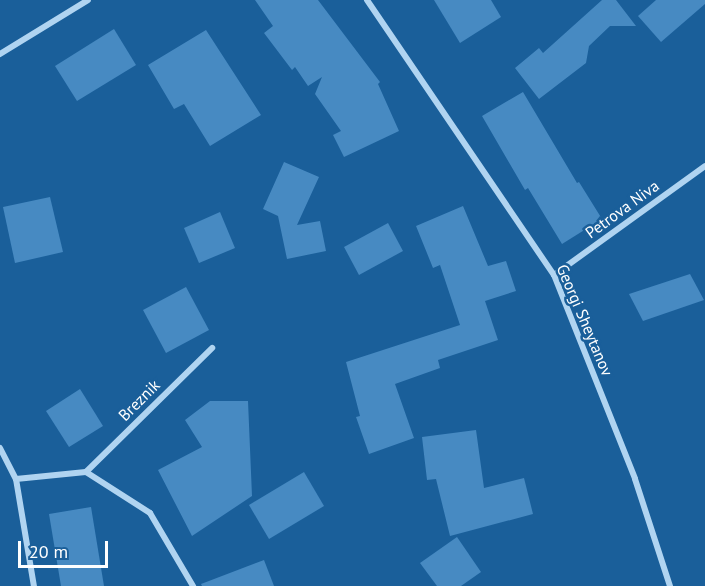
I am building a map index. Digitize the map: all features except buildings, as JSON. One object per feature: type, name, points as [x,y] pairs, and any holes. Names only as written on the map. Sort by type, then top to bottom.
[{"type":"street","points":[[0,54],[88,0]]},
{"type":"street","name":"Georgi Sheytanov","points":[[367,0],[554,275],[635,479],[670,586]]},
{"type":"street","name":"Petrova Niva","points":[[554,275],[705,166]]},
{"type":"street","name":"Breznik","points":[[86,472],[212,348]]},
{"type":"street","points":[[0,448],[16,479],[34,586]]},
{"type":"street","points":[[16,479],[86,472],[150,513],[193,586]]}]
